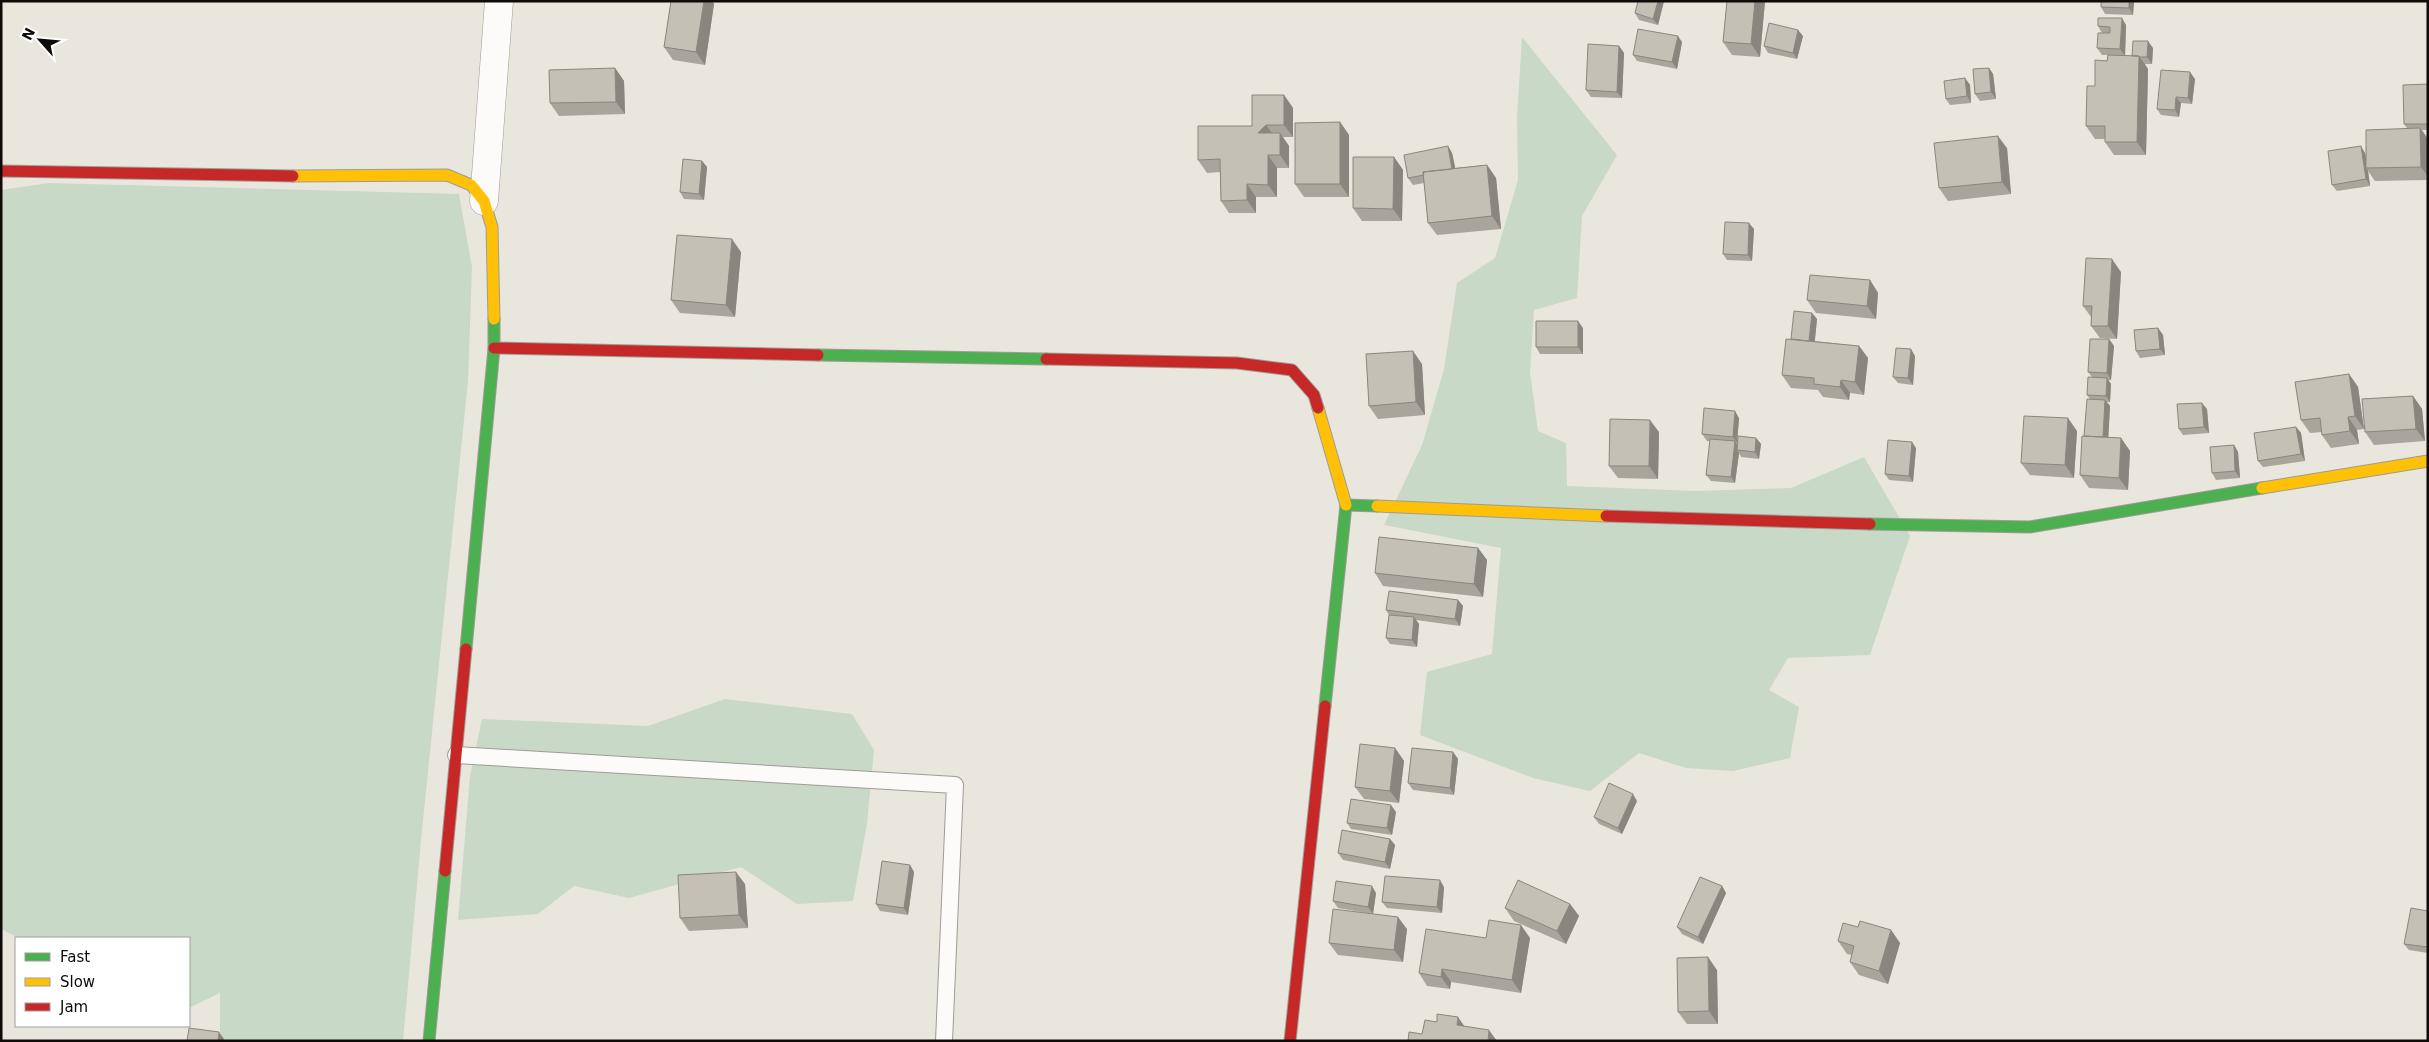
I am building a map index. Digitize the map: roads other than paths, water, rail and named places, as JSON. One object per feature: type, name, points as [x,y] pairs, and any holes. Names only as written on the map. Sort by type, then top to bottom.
[{"type":"street","points":[[428,1041],[494,348],[492,227],[484,201],[499,1]]},
{"type":"street","points":[[1,171],[310,176],[447,175],[471,185],[484,201]]},
{"type":"street","points":[[494,348],[1237,363],[1292,370],[1314,396],[1346,505],[1290,1041]]},
{"type":"street","points":[[1346,505],[1711,521],[2030,527],[2428,461]]},
{"type":"lane","points":[[456,755],[955,785],[944,1041]]}]
